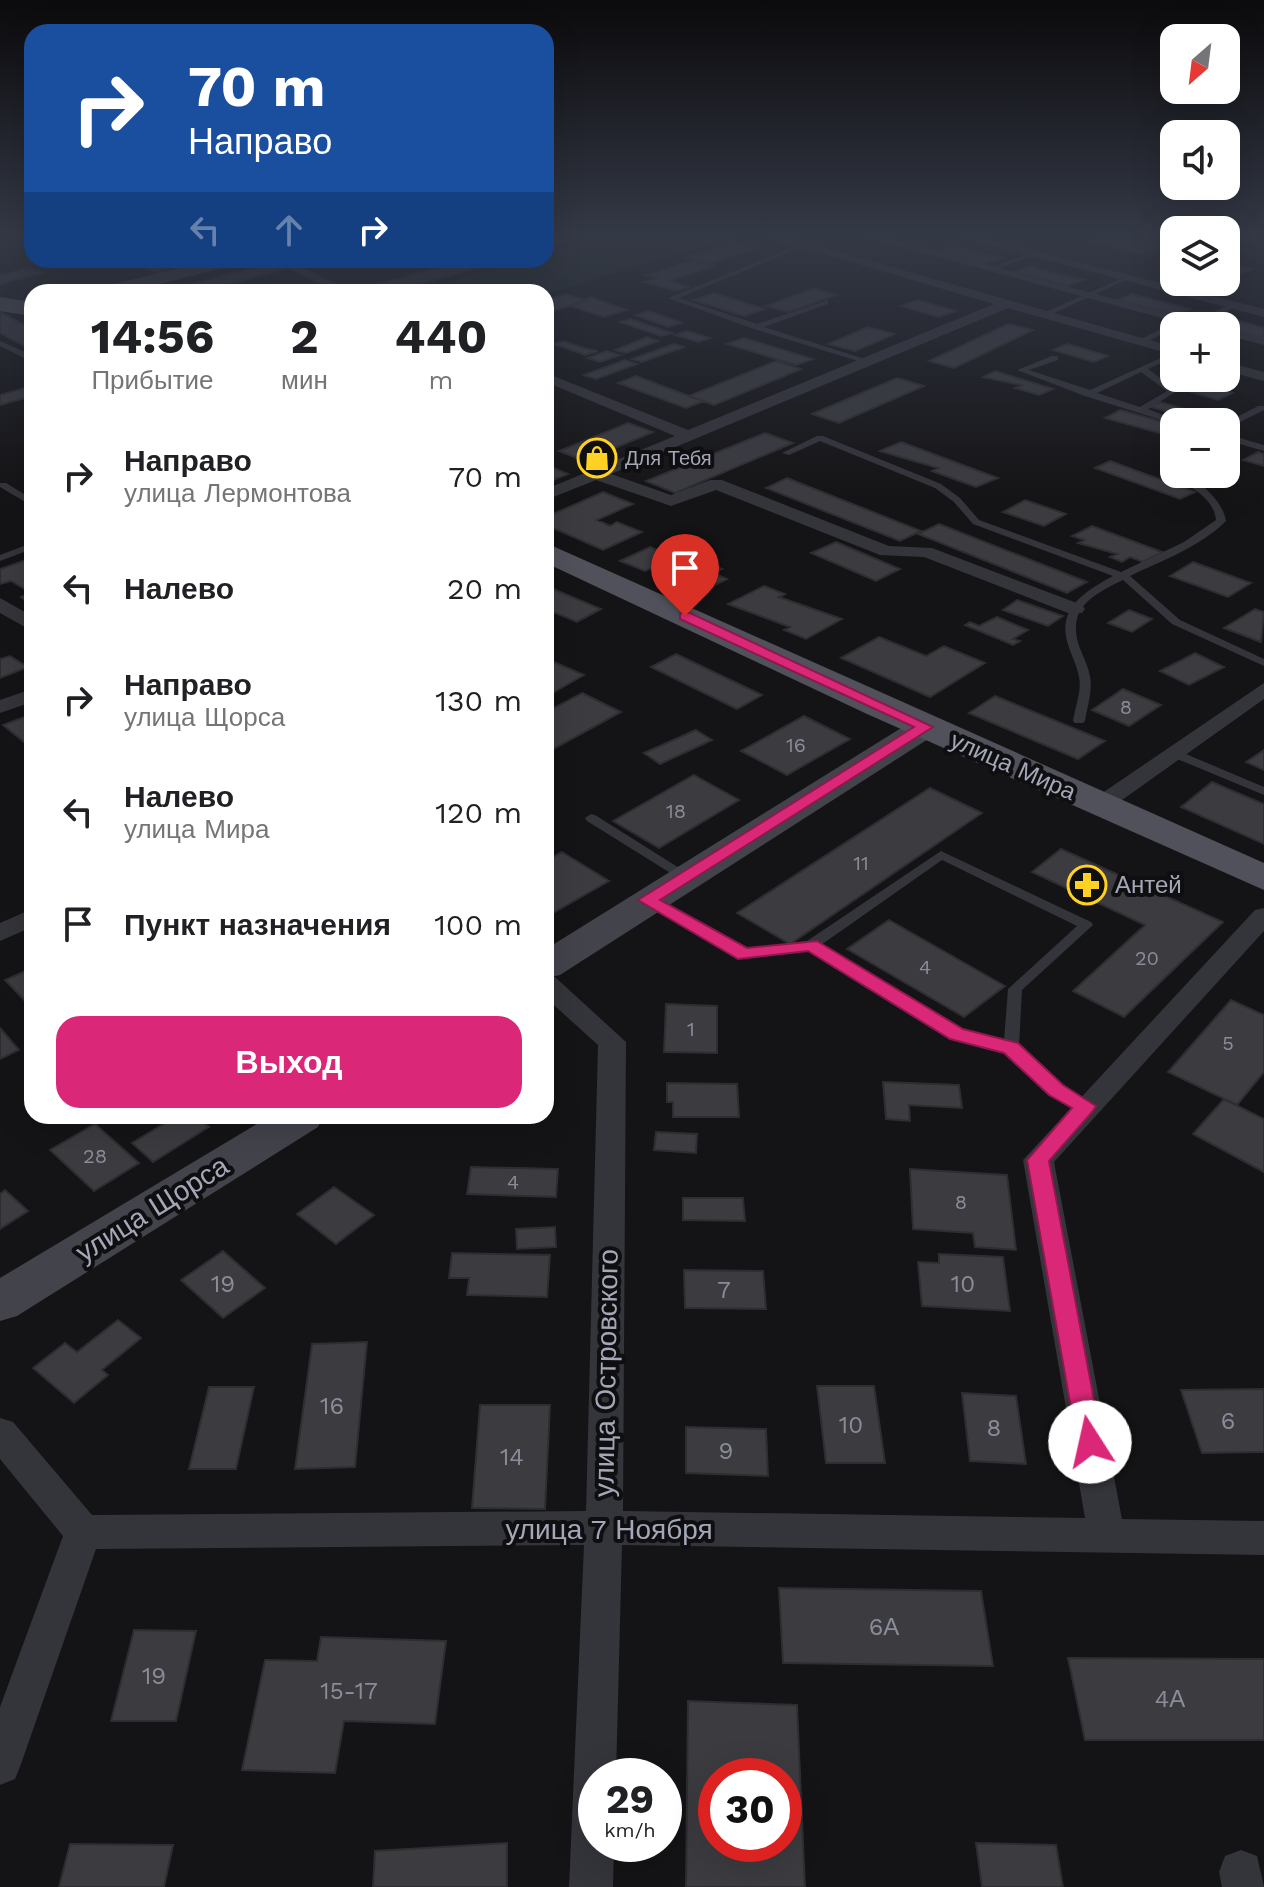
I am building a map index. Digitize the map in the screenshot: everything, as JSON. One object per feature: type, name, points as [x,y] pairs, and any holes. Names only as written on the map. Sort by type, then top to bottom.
[{"type":"main road","name":"улица Мира","points":[[554,556],[925,727],[1264,878]]},
{"type":"street","points":[[554,492],[868,363],[951,324]]},
{"type":"street","points":[[1081,324],[1160,347]]},
{"type":"street","points":[[1240,335],[1264,341]]},
{"type":"street","points":[[1240,370],[1264,377]]},
{"type":"street","points":[[554,380],[689,436]]},
{"type":"street","points":[[597,475],[671,501],[716,484],[886,551],[926,552],[1075,609]]},
{"type":"street","points":[[0,604],[24,620]]},
{"type":"street","points":[[1100,805],[1264,689]]},
{"type":"street","points":[[0,707],[24,698]]},
{"type":"street","points":[[554,961],[925,727]]},
{"type":"street","points":[[1107,1536],[1038,1160],[1264,916]]},
{"type":"street","points":[[0,933],[24,921]]},
{"type":"street","name":"улица Островского","points":[[554,990],[612,1042],[604,1528],[591,1887]]},
{"type":"street","name":"улица Щорса","points":[[0,1302],[290,1124]]},
{"type":"street","points":[[0,1433],[83,1532],[0,1764]]},
{"type":"street","name":"улица 7 Ноября","points":[[83,1532],[604,1528],[1264,1538]]},
{"type":"lane","points":[[748,324],[868,363]]},
{"type":"lane","points":[[757,327],[765,324]]},
{"type":"lane","points":[[1141,341],[1160,335]]},
{"type":"lane","points":[[0,343],[24,355]]},
{"type":"lane","points":[[1055,358],[1021,370],[1160,417]]},
{"type":"lane","points":[[1088,394],[1160,359]]},
{"type":"lane","points":[[1139,411],[1173,391],[1142,369]]},
{"type":"lane","points":[[1240,419],[1261,408]]},
{"type":"lane","points":[[786,453],[820,438],[938,486],[957,500],[976,522],[1122,576],[1143,590],[1176,622],[1264,663]]},
{"type":"lane","points":[[1240,441],[1264,448]]},
{"type":"lane","points":[[3,485],[24,498]]},
{"type":"lane","points":[[1079,721],[1086,681],[1070,625],[1075,609],[1122,576],[1207,534],[1221,521],[1216,504],[1194,488]]},
{"type":"lane","points":[[0,558],[24,549]]},
{"type":"lane","points":[[1174,753],[1264,791]]},
{"type":"lane","points":[[591,818],[685,876]]},
{"type":"lane","points":[[647,900],[744,954],[811,945],[941,855],[1086,925],[1015,989],[1011,1048]]},
{"type":"lane","points":[[811,945],[956,1034],[1011,1048],[1056,1090],[1086,1106]]},
{"type":"building","points":[[0,324],[24,325],[24,346],[0,333]]},
{"type":"building","points":[[626,324],[645,324],[672,333],[661,336]]},
{"type":"building","points":[[1008,324],[1033,330],[954,368],[929,361]]},
{"type":"building","points":[[1240,324],[1264,328],[1264,338],[1240,332]]},
{"type":"building","points":[[868,327],[895,334],[855,351],[828,344]]},
{"type":"building","points":[[687,331],[710,338],[698,342],[675,335]]},
{"type":"building","points":[[647,337],[658,341],[626,353],[615,350]]},
{"type":"building","points":[[744,338],[813,359],[796,365],[727,344]]},
{"type":"building","points":[[563,341],[598,351],[585,355],[554,344]]},
{"type":"building","points":[[674,344],[684,347],[642,362],[632,359]]},
{"type":"building","points":[[1067,344],[1108,356],[1094,362],[1053,350]]},
{"type":"building","points":[[607,351],[620,355],[600,362],[588,358]]},
{"type":"building","points":[[625,360],[637,364],[596,379],[584,375]]},
{"type":"building","points":[[776,361],[801,369],[714,405],[689,396]]},
{"type":"building","points":[[995,371],[1053,389],[1039,395],[1015,388],[1022,385],[983,377]]},
{"type":"building","points":[[636,376],[704,401],[686,408],[618,383]]},
{"type":"building","points":[[897,378],[924,386],[839,423],[812,414]]},
{"type":"building","points":[[24,388],[24,398],[0,405],[0,395]]},
{"type":"building","points":[[1192,392],[1233,393],[1218,400]]},
{"type":"building","points":[[1160,402],[1181,408],[1160,410],[1151,407]]},
{"type":"building","points":[[1120,410],[1160,421],[1160,433],[1105,418]]},
{"type":"building","points":[[628,423],[653,432],[584,461],[559,451]]},
{"type":"building","points":[[765,433],[793,443],[675,493],[646,481]]},
{"type":"building","points":[[901,442],[998,478],[976,487],[932,471],[938,468],[880,451]]},
{"type":"building","points":[[1258,452],[1264,454],[1264,466],[1243,460]]},
{"type":"building","points":[[1110,461],[1160,479],[1160,488],[1184,488],[1195,492],[1180,499],[1095,468]]},
{"type":"building","points":[[554,468],[568,474],[554,480]]},
{"type":"building","points":[[787,478],[921,531],[900,541],[766,488]]},
{"type":"building","points":[[603,492],[633,504],[597,520],[610,526],[617,522],[642,532],[603,550],[554,529],[554,513]]},
{"type":"building","points":[[1025,500],[1066,514],[1044,526],[1003,512]]},
{"type":"building","points":[[939,524],[1087,582],[1067,593],[918,534]]},
{"type":"building","points":[[1092,526],[1162,552],[1143,562],[1130,557],[1122,562],[1110,557],[1117,554],[1078,543],[1084,540],[1072,536]]},
{"type":"building","points":[[836,542],[900,569],[876,581],[811,553]]},
{"type":"building","points":[[650,547],[686,562],[694,557],[722,569],[713,573],[727,579],[699,593],[681,586],[688,583],[652,568],[645,571],[620,561]]},
{"type":"building","points":[[24,561],[24,589],[11,581],[0,584],[0,569]]},
{"type":"building","points":[[1193,562],[1251,583],[1228,597],[1170,576]]},
{"type":"building","points":[[764,586],[785,594],[779,597],[842,619],[806,639],[784,630],[790,627],[728,604]]},
{"type":"building","points":[[554,589],[601,609],[577,622],[554,612]]},
{"type":"building","points":[[1017,600],[1063,616],[1048,626],[1003,610]]},
{"type":"building","points":[[1255,609],[1264,612],[1261,642],[1224,628]]},
{"type":"building","points":[[1129,610],[1152,619],[1132,632],[1108,623]]},
{"type":"building","points":[[997,617],[1028,630],[1013,639],[1020,641],[1013,645],[965,625],[970,622],[979,626]]},
{"type":"building","points":[[879,637],[926,656],[944,646],[985,663],[930,697],[841,658]]},
{"type":"building","points":[[1195,653],[1224,667],[1189,685],[1160,671]]},
{"type":"building","points":[[676,654],[762,695],[737,709],[651,667]]},
{"type":"building","points":[[10,656],[24,665],[24,669],[0,678],[0,659]]},
{"type":"building","points":[[554,662],[584,675],[554,692]]},
{"type":"building","points":[[1123,689],[1161,705],[1129,726],[1092,710]]},
{"type":"building","points":[[582,693],[621,712],[554,749],[554,708]]},
{"type":"building","points":[[995,696],[1105,741],[1078,759],[969,713]]},
{"type":"building","points":[[804,716],[850,739],[787,775],[741,751]]},
{"type":"building","points":[[24,717],[24,742],[3,725]]},
{"type":"building","points":[[696,730],[712,740],[660,764],[644,753]]},
{"type":"building","points":[[1264,750],[1264,770],[1246,762]]},
{"type":"building","points":[[694,775],[739,800],[659,848],[613,821]]},
{"type":"building","points":[[1212,782],[1264,804],[1264,844],[1181,807]]},
{"type":"building","points":[[930,788],[982,813],[790,944],[737,913]]},
{"type":"building","points":[[1061,849],[1223,922],[1124,1017],[1073,991],[1145,925],[1032,872]]},
{"type":"building","points":[[562,852],[609,881],[554,912],[554,856]]},
{"type":"building","points":[[889,920],[1005,986],[964,1017],[847,949]]},
{"type":"building","points":[[24,972],[24,1000],[5,980]]},
{"type":"building","points":[[1231,1000],[1264,1015],[1264,1072],[1237,1105],[1168,1072]]},
{"type":"building","points":[[666,1004],[717,1006],[717,1053],[664,1052]]},
{"type":"building","points":[[0,1028],[19,1050],[0,1059]]},
{"type":"building","points":[[883,1082],[959,1085],[962,1108],[909,1105],[910,1121],[886,1119]]},
{"type":"building","points":[[667,1083],[737,1084],[739,1117],[673,1117],[673,1102],[667,1102]]},
{"type":"building","points":[[1224,1099],[1264,1119],[1264,1172],[1193,1134]]},
{"type":"building","points":[[95,1124],[139,1163],[94,1191],[50,1150]]},
{"type":"building","points":[[164,1124],[205,1124],[209,1127],[153,1162],[132,1143]]},
{"type":"building","points":[[656,1132],[697,1134],[696,1153],[654,1150]]},
{"type":"building","points":[[471,1167],[558,1169],[556,1197],[467,1194]]},
{"type":"building","points":[[910,1169],[1007,1175],[1016,1250],[975,1247],[973,1233],[913,1229]]},
{"type":"building","points":[[334,1187],[374,1215],[336,1244],[297,1214]]},
{"type":"building","points":[[5,1190],[28,1211],[0,1229],[0,1194]]},
{"type":"building","points":[[683,1198],[743,1198],[745,1221],[683,1220]]},
{"type":"building","points":[[555,1227],[556,1247],[517,1249],[516,1229]]},
{"type":"building","points":[[223,1251],[265,1288],[223,1318],[181,1280]]},
{"type":"building","points":[[452,1253],[550,1255],[547,1297],[467,1295],[469,1278],[449,1278]]},
{"type":"building","points":[[939,1254],[1003,1257],[1010,1311],[922,1306],[918,1262],[939,1263]]},
{"type":"building","points":[[684,1270],[763,1271],[766,1309],[685,1308]]},
{"type":"building","points":[[118,1320],[141,1338],[102,1370],[108,1375],[74,1403],[33,1368],[65,1343],[77,1352]]},
{"type":"building","points":[[367,1342],[355,1467],[295,1469],[312,1344]]},
{"type":"building","points":[[817,1386],[874,1386],[885,1463],[826,1463]]},
{"type":"building","points":[[209,1387],[254,1387],[236,1469],[189,1469]]},
{"type":"building","points":[[1264,1389],[1264,1452],[1202,1453],[1181,1390]]},
{"type":"building","points":[[962,1393],[1016,1396],[1026,1464],[970,1461]]},
{"type":"building","points":[[480,1405],[550,1405],[545,1509],[472,1508]]},
{"type":"building","points":[[686,1427],[766,1429],[768,1476],[686,1473]]},
{"type":"building","points":[[779,1588],[981,1591],[993,1666],[783,1663]]},
{"type":"building","points":[[134,1630],[196,1631],[176,1721],[111,1721]]},
{"type":"building","points":[[321,1637],[446,1641],[435,1724],[344,1721],[335,1773],[242,1770],[265,1660],[317,1661]]},
{"type":"building","points":[[1068,1658],[1264,1659],[1264,1740],[1085,1740]]},
{"type":"building","points":[[688,1701],[797,1705],[799,1758],[698,1758],[698,1862],[802,1862],[802,1819],[805,1887],[686,1887]]},
{"type":"building","points":[[507,1843],[507,1887],[373,1887],[375,1851]]},
{"type":"building","points":[[976,1843],[1056,1845],[1063,1887],[982,1887]]},
{"type":"building","points":[[70,1844],[173,1845],[164,1887],[59,1887]]},
{"type":"place","name":"Для Тебя","points":[[597,458]]},
{"type":"place","name":"Антей","points":[[1087,885]]},
{"type":"route","points":[[685,616],[925,727],[647,900],[744,954],[811,945],[956,1034],[1011,1048],[1056,1090],[1086,1106],[1038,1160],[1090,1442]]}]
